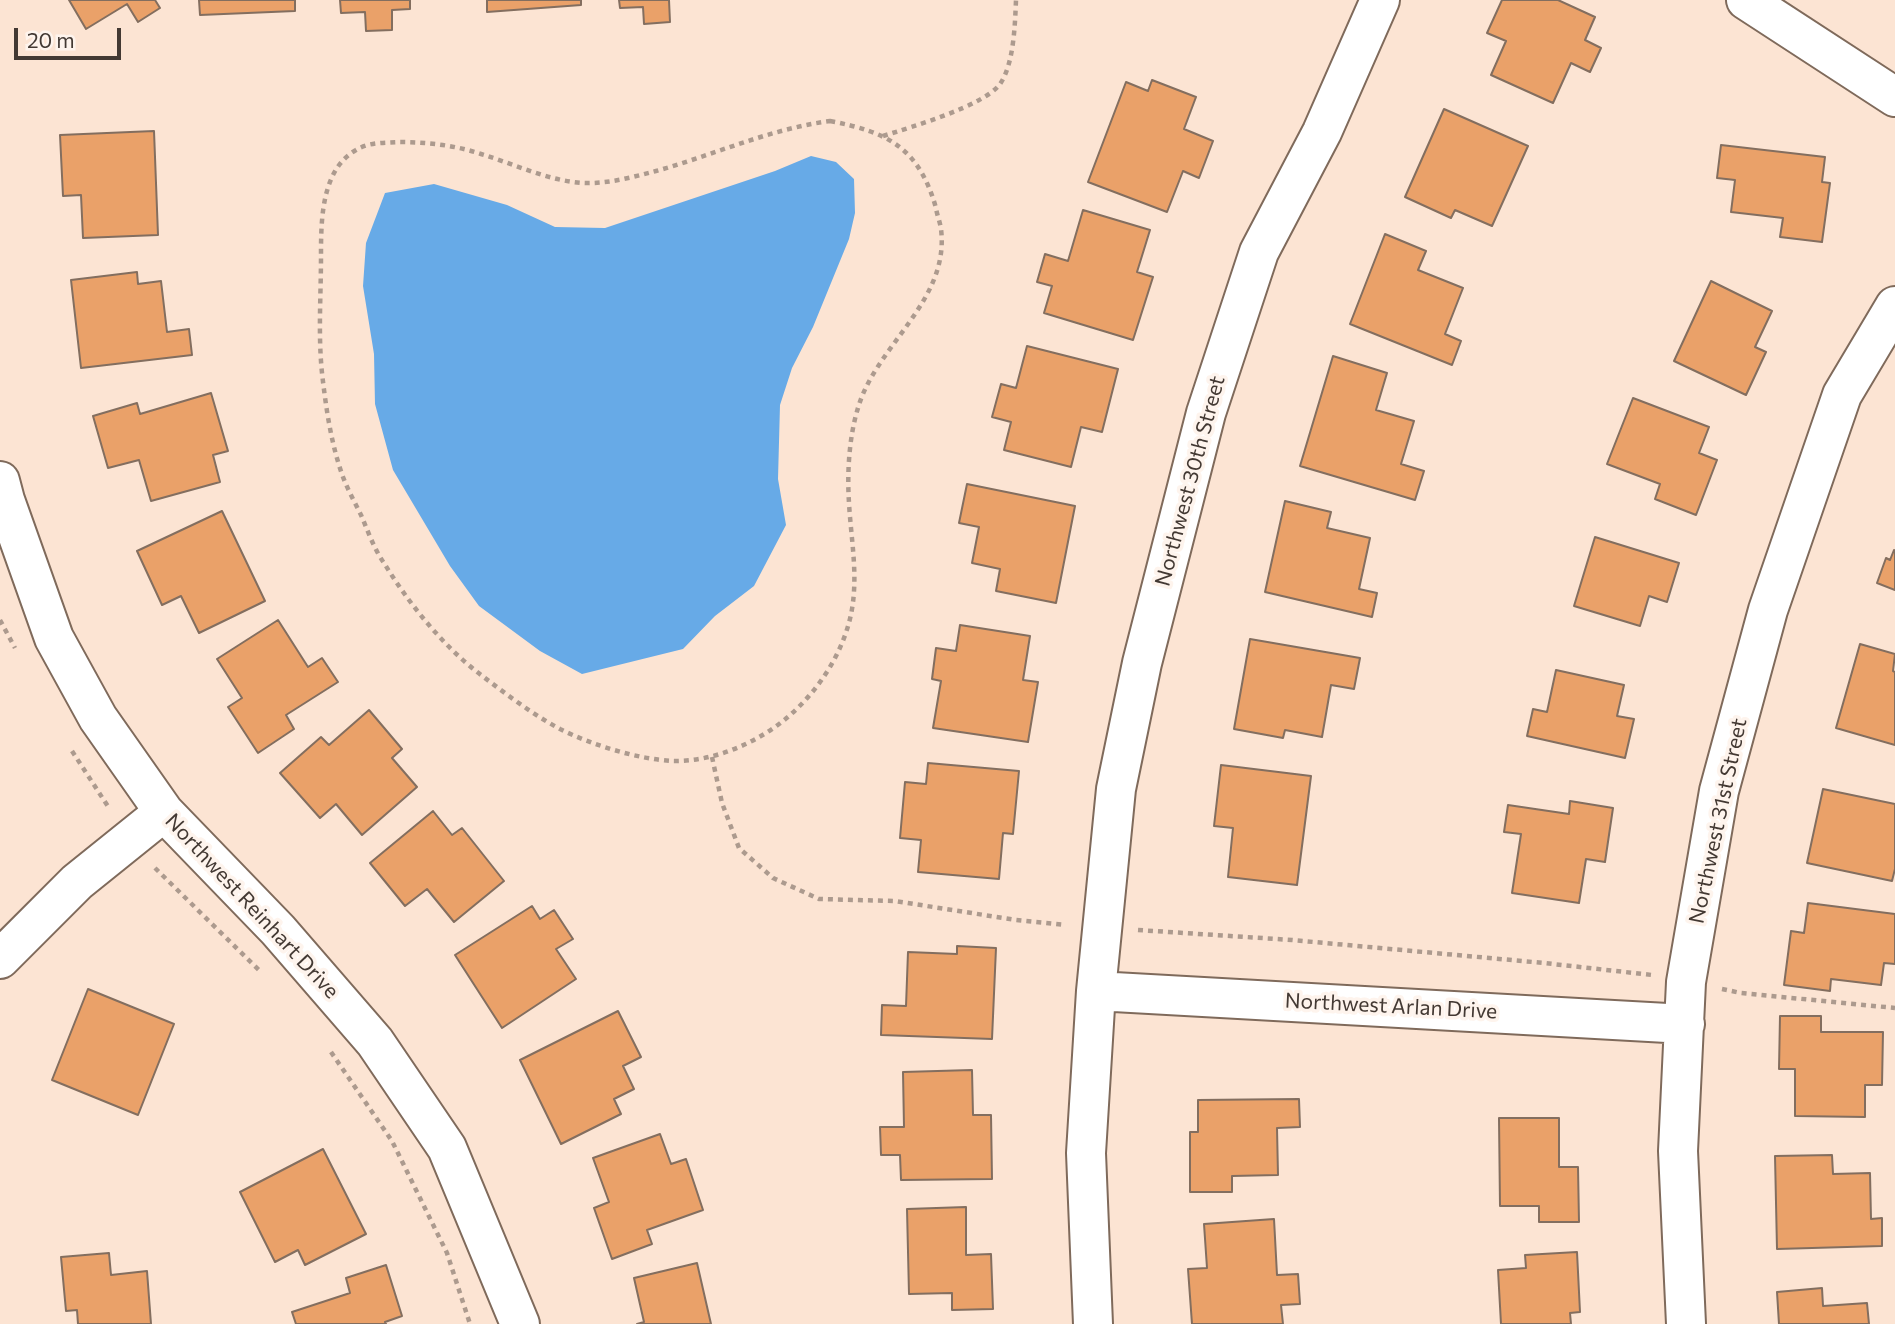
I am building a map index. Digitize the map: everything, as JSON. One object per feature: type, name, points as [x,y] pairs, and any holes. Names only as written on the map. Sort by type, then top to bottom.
[{"type":"street","name":"Northwest 30th Street","points":[[1093,1324],[1086,1153],[1096,991],[1116,789],[1142,663],[1206,413],[1259,252],[1322,132],[1380,0]]},
{"type":"street","points":[[1746,0],[1895,97]]},
{"type":"street","name":"Northwest 31st Street","points":[[1685,1324],[1678,1151],[1686,982],[1719,791],[1768,610],[1842,395],[1895,306]]},
{"type":"street","name":"Northwest Reinhart Drive","points":[[0,481],[54,638],[98,718],[164,812],[278,930],[376,1042],[447,1148],[520,1324]]},
{"type":"street","points":[[0,960],[77,882],[164,812]]},
{"type":"street","name":"Northwest Arlan Drive","points":[[1096,991],[1685,1024]]},
{"type":"path","points":[[883,136],[987,97],[1000,83],[1008,65],[1016,0]]},
{"type":"path","points":[[830,121],[883,136],[911,154],[930,188],[941,230],[940,253],[936,277],[911,322],[879,363],[858,405],[851,445],[848,500],[855,558],[855,586],[852,614],[842,646],[803,704],[755,741],[712,757],[673,761],[618,752],[561,729],[515,700],[467,664],[429,625],[382,561],[344,478],[331,435],[322,371],[321,226],[331,179],[354,150],[376,143],[446,145],[478,153],[540,175],[583,183],[624,180],[800,125],[830,121]]},
{"type":"path","points":[[0,620],[19,655]]},
{"type":"path","points":[[69,747],[101,797],[155,867],[267,978]]},
{"type":"path","points":[[712,757],[722,803],[739,848],[772,878],[819,899],[895,901],[1016,920],[1292,940],[1641,973],[1741,993],[1895,1008]]},
{"type":"path","points":[[328,1049],[392,1140],[447,1253],[470,1324]]},
{"type":"water","points":[[811,156],[836,162],[854,179],[855,213],[849,239],[813,327],[792,368],[780,405],[778,479],[786,525],[754,586],[715,616],[683,649],[582,674],[540,651],[479,606],[450,566],[393,470],[375,404],[374,354],[363,286],[366,243],[385,193],[434,184],[507,205],[555,227],[605,228],[775,171]]},
{"type":"building","points":[[69,0],[155,0],[160,8],[138,22],[127,4],[86,29]]},
{"type":"building","points":[[199,0],[295,0],[295,11],[200,15]]},
{"type":"building","points":[[340,0],[410,0],[410,9],[392,10],[392,30],[366,31],[365,12],[341,13]]},
{"type":"building","points":[[487,0],[581,0],[581,5],[487,12]]},
{"type":"building","points":[[619,0],[669,0],[670,22],[644,24],[643,7],[620,8]]},
{"type":"building","points":[[1502,0],[1558,0],[1595,17],[1585,40],[1601,48],[1590,72],[1571,63],[1553,103],[1491,75],[1506,41],[1487,33]]},
{"type":"building","points":[[1152,80],[1196,97],[1184,129],[1213,141],[1199,178],[1183,171],[1167,212],[1088,182],[1126,82],[1148,91]]},
{"type":"building","points":[[1444,109],[1528,146],[1492,226],[1455,210],[1451,218],[1405,197]]},
{"type":"building","points":[[154,131],[158,235],[83,238],[81,195],[63,196],[60,135]]},
{"type":"building","points":[[1721,145],[1825,157],[1822,182],[1830,183],[1822,242],[1780,237],[1783,218],[1731,212],[1735,180],[1717,178]]},
{"type":"building","points":[[1083,210],[1150,230],[1137,272],[1153,277],[1133,340],[1044,313],[1052,286],[1037,282],[1045,254],[1068,261]]},
{"type":"building","points":[[1385,234],[1426,251],[1418,270],[1463,288],[1445,334],[1461,341],[1452,365],[1350,324]]},
{"type":"building","points":[[137,272],[138,284],[161,281],[167,332],[189,329],[192,355],[81,368],[71,280]]},
{"type":"building","points":[[1711,281],[1772,311],[1755,347],[1766,352],[1746,395],[1674,361]]},
{"type":"building","points":[[1027,346],[1118,369],[1102,432],[1081,427],[1071,467],[1004,450],[1011,422],[992,417],[1001,384],[1016,388]]},
{"type":"building","points":[[1333,356],[1387,373],[1376,410],[1414,421],[1401,464],[1424,471],[1415,500],[1300,466]]},
{"type":"building","points":[[211,393],[228,451],[213,455],[220,482],[151,501],[139,460],[108,468],[93,416],[137,403],[140,414]]},
{"type":"building","points":[[1633,398],[1709,427],[1699,453],[1717,460],[1696,515],[1655,499],[1660,484],[1607,464]]},
{"type":"building","points":[[967,484],[1075,506],[1056,603],[996,591],[1000,569],[972,563],[979,527],[959,523]]},
{"type":"building","points":[[1285,501],[1331,512],[1327,528],[1370,538],[1359,589],[1377,593],[1372,617],[1265,592]]},
{"type":"building","points":[[222,511],[265,601],[199,633],[181,596],[162,605],[137,551]]},
{"type":"building","points":[[1595,537],[1679,563],[1667,602],[1649,596],[1640,626],[1574,606]]},
{"type":"building","points":[[1894,550],[1895,590],[1877,583],[1886,558],[1890,560]]},
{"type":"building","points":[[278,620],[308,667],[322,658],[338,682],[286,715],[294,729],[258,753],[228,707],[242,698],[217,659]]},
{"type":"building","points":[[960,625],[1030,636],[1023,680],[1038,682],[1028,742],[933,728],[941,681],[932,679],[936,648],[956,651]]},
{"type":"building","points":[[1250,639],[1360,658],[1354,689],[1331,685],[1322,737],[1285,730],[1283,738],[1234,729]]},
{"type":"building","points":[[1860,644],[1895,654],[1895,745],[1836,728]]},
{"type":"building","points":[[1556,670],[1624,685],[1617,716],[1634,719],[1625,758],[1527,736],[1533,709],[1547,712]]},
{"type":"building","points":[[369,710],[402,749],[392,758],[417,787],[362,835],[336,804],[320,818],[280,773],[321,737],[329,745]]},
{"type":"building","points":[[928,763],[1019,771],[1013,834],[1003,833],[999,879],[918,872],[921,840],[900,838],[905,782],[926,784]]},
{"type":"building","points":[[1221,765],[1311,776],[1297,885],[1228,877],[1233,828],[1214,826]]},
{"type":"building","points":[[1823,789],[1895,804],[1895,869],[1892,881],[1807,863]]},
{"type":"building","points":[[1570,801],[1613,808],[1605,862],[1586,859],[1579,903],[1512,893],[1521,834],[1504,832],[1508,805],[1569,814]]},
{"type":"building","points":[[433,811],[452,835],[462,828],[504,881],[454,922],[427,889],[405,906],[370,863]]},
{"type":"building","points":[[1808,903],[1895,914],[1895,964],[1884,963],[1881,985],[1831,979],[1830,991],[1784,985],[1791,931],[1804,933]]},
{"type":"building","points":[[532,906],[540,919],[554,910],[573,939],[556,949],[576,979],[502,1028],[455,955]]},
{"type":"building","points":[[957,946],[996,948],[992,1039],[881,1035],[882,1005],[906,1006],[908,952],[957,954]]},
{"type":"building","points":[[88,989],[174,1024],[138,1115],[52,1080]]},
{"type":"building","points":[[618,1011],[641,1057],[623,1066],[634,1089],[614,1099],[621,1114],[561,1144],[520,1060]]},
{"type":"building","points":[[1780,1016],[1821,1016],[1821,1032],[1883,1032],[1882,1085],[1865,1085],[1865,1117],[1795,1116],[1795,1069],[1779,1069]]},
{"type":"building","points":[[972,1070],[973,1115],[991,1115],[992,1179],[901,1180],[900,1155],[881,1155],[880,1127],[904,1127],[903,1072]]},
{"type":"building","points":[[1299,1099],[1300,1127],[1277,1128],[1278,1175],[1232,1176],[1232,1192],[1190,1192],[1190,1132],[1198,1132],[1198,1100]]},
{"type":"building","points":[[1499,1118],[1559,1118],[1559,1167],[1578,1167],[1579,1222],[1539,1222],[1539,1206],[1500,1206]]},
{"type":"building","points":[[660,1134],[671,1164],[686,1159],[703,1210],[647,1230],[652,1244],[612,1259],[594,1208],[609,1202],[593,1158]]},
{"type":"building","points":[[323,1149],[366,1234],[305,1265],[298,1250],[275,1262],[240,1192]]},
{"type":"building","points":[[1832,1155],[1833,1174],[1870,1173],[1871,1219],[1882,1218],[1882,1246],[1777,1249],[1775,1156]]},
{"type":"building","points":[[966,1207],[966,1255],[991,1254],[993,1309],[952,1310],[952,1293],[909,1294],[907,1209]]},
{"type":"building","points":[[1274,1219],[1277,1275],[1298,1274],[1300,1304],[1281,1305],[1283,1324],[1192,1324],[1188,1269],[1207,1268],[1204,1224]]},
{"type":"building","points":[[1577,1252],[1580,1312],[1570,1313],[1571,1324],[1501,1324],[1498,1270],[1526,1268],[1525,1255]]},
{"type":"building","points":[[109,1253],[111,1275],[147,1271],[151,1324],[78,1324],[77,1310],[66,1311],[61,1257]]},
{"type":"building","points":[[697,1263],[711,1324],[637,1324],[644,1322],[634,1278]]},
{"type":"building","points":[[386,1265],[402,1316],[385,1322],[386,1324],[296,1324],[292,1312],[350,1293],[346,1278]]},
{"type":"building","points":[[1822,1288],[1823,1306],[1867,1303],[1869,1324],[1779,1324],[1777,1292]]}]
